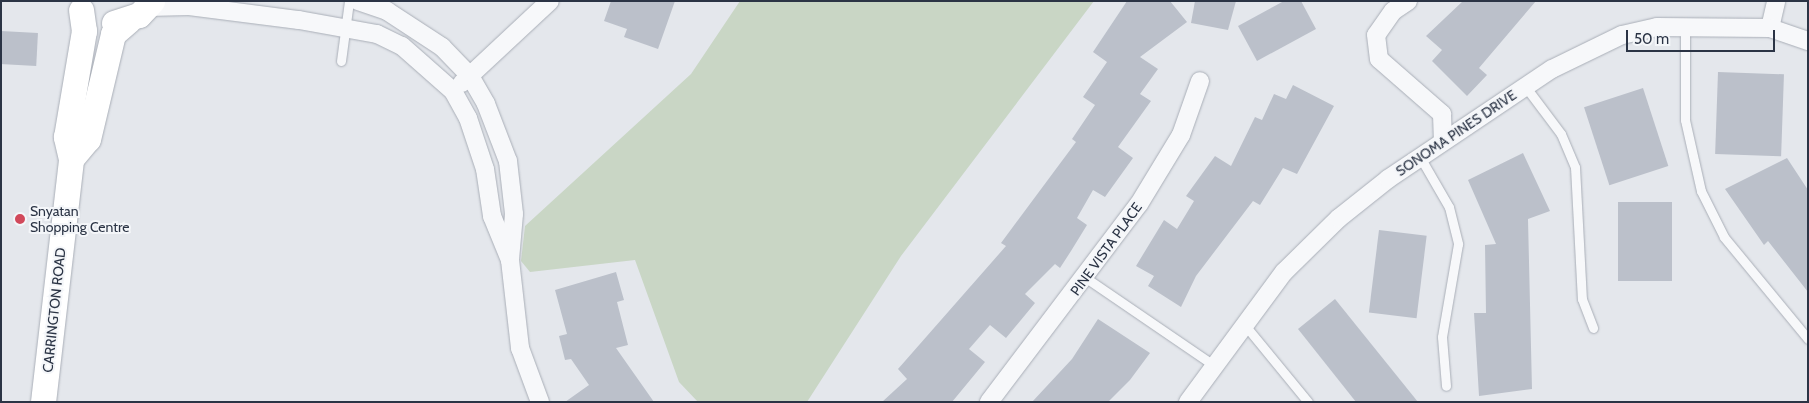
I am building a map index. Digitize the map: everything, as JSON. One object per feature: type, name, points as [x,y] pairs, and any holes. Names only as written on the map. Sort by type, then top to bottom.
[{"type":"street","points":[[358,1],[387,11],[442,47],[470,76],[508,161],[514,214],[510,260],[520,348],[540,402]]},
{"type":"street","points":[[453,91],[550,1]]},
{"type":"street","points":[[1408,1],[1393,11],[1376,34],[1379,60],[1442,114],[1443,141]]},
{"type":"street","points":[[1770,28],[1776,1]]},
{"type":"street","points":[[77,6],[103,22],[143,10],[189,6],[345,27],[402,46],[453,91],[478,144],[492,216],[510,260]]},
{"type":"street","name":"CARRINGTON ROAD","points":[[44,402],[71,159],[66,138],[84,31],[77,6]]},
{"type":"street","points":[[71,159],[88,140],[113,34],[143,10]]},
{"type":"street","name":"SONOMA PINES DRIVE","points":[[1188,402],[1284,272],[1339,218],[1420,157],[1525,86],[1622,36],[1685,25],[1770,28],[1808,41]]},
{"type":"street","name":"PINE VISTA PLACE","points":[[989,402],[1086,278],[1139,204],[1181,135],[1200,81]]},
{"type":"lane","points":[[341,61],[349,1]]},
{"type":"lane","points":[[1685,25],[1685,120],[1701,191],[1724,237],[1808,339]]},
{"type":"lane","points":[[1525,86],[1561,134],[1575,167],[1582,299],[1594,328]]},
{"type":"lane","points":[[1420,157],[1449,207],[1458,244],[1442,337],[1446,386]]},
{"type":"lane","points":[[1086,278],[1215,366]]},
{"type":"lane","points":[[1244,324],[1308,402]]},
{"type":"green space","points":[[740,1],[1094,1],[901,256],[807,402],[698,402],[679,382],[635,260],[530,272],[521,261],[525,226],[691,74]]},
{"type":"building","points":[[611,1],[675,1],[658,49],[624,37],[627,29],[604,21]]},
{"type":"building","points":[[1127,1],[1170,1],[1187,22],[1140,57],[1158,69],[1140,94],[1151,101],[1118,147],[1133,158],[1105,197],[1093,190],[1077,218],[1087,225],[1060,268],[1055,264],[1025,294],[1035,303],[1006,338],[990,325],[969,349],[985,362],[952,402],[882,402],[907,379],[898,369],[1006,246],[1001,243],[1076,142],[1072,139],[1095,105],[1083,97],[1107,62],[1093,52]]},
{"type":"building","points":[[1195,1],[1236,1],[1228,30],[1191,23]]},
{"type":"building","points":[[1284,1],[1301,1],[1316,29],[1257,61],[1238,26]]},
{"type":"building","points":[[1463,1],[1536,1],[1479,68],[1487,75],[1467,96],[1432,61],[1442,50],[1426,36]]},
{"type":"building","points":[[1,31],[38,33],[36,66],[1,64]]},
{"type":"building","points":[[1718,72],[1784,74],[1781,156],[1715,154]]},
{"type":"building","points":[[1293,85],[1334,106],[1297,174],[1283,168],[1260,205],[1253,201],[1196,276],[1181,307],[1148,286],[1154,276],[1136,266],[1164,220],[1177,229],[1194,201],[1186,196],[1215,156],[1231,166],[1255,117],[1262,120],[1274,94],[1286,99]]},
{"type":"building","points":[[1643,88],[1668,166],[1609,185],[1584,107]]},
{"type":"building","points":[[1523,153],[1550,211],[1528,219],[1532,389],[1479,396],[1474,313],[1486,313],[1485,245],[1496,244],[1468,180]]},
{"type":"building","points":[[1787,158],[1808,190],[1808,292],[1768,241],[1764,245],[1725,189]]},
{"type":"building","points":[[1618,202],[1672,202],[1672,281],[1618,281]]},
{"type":"building","points":[[1379,230],[1427,236],[1417,318],[1369,312]]},
{"type":"building","points":[[616,272],[624,300],[617,302],[628,345],[616,348],[654,402],[565,402],[589,385],[571,359],[565,360],[559,336],[567,334],[555,290]]},
{"type":"building","points":[[1335,299],[1418,402],[1356,402],[1298,329]]},
{"type":"building","points":[[1098,319],[1150,353],[1130,380],[1108,402],[1032,402],[1072,359]]},
{"type":"place","name":"Snyatan Shopping Centre","points":[[20,219]]}]
